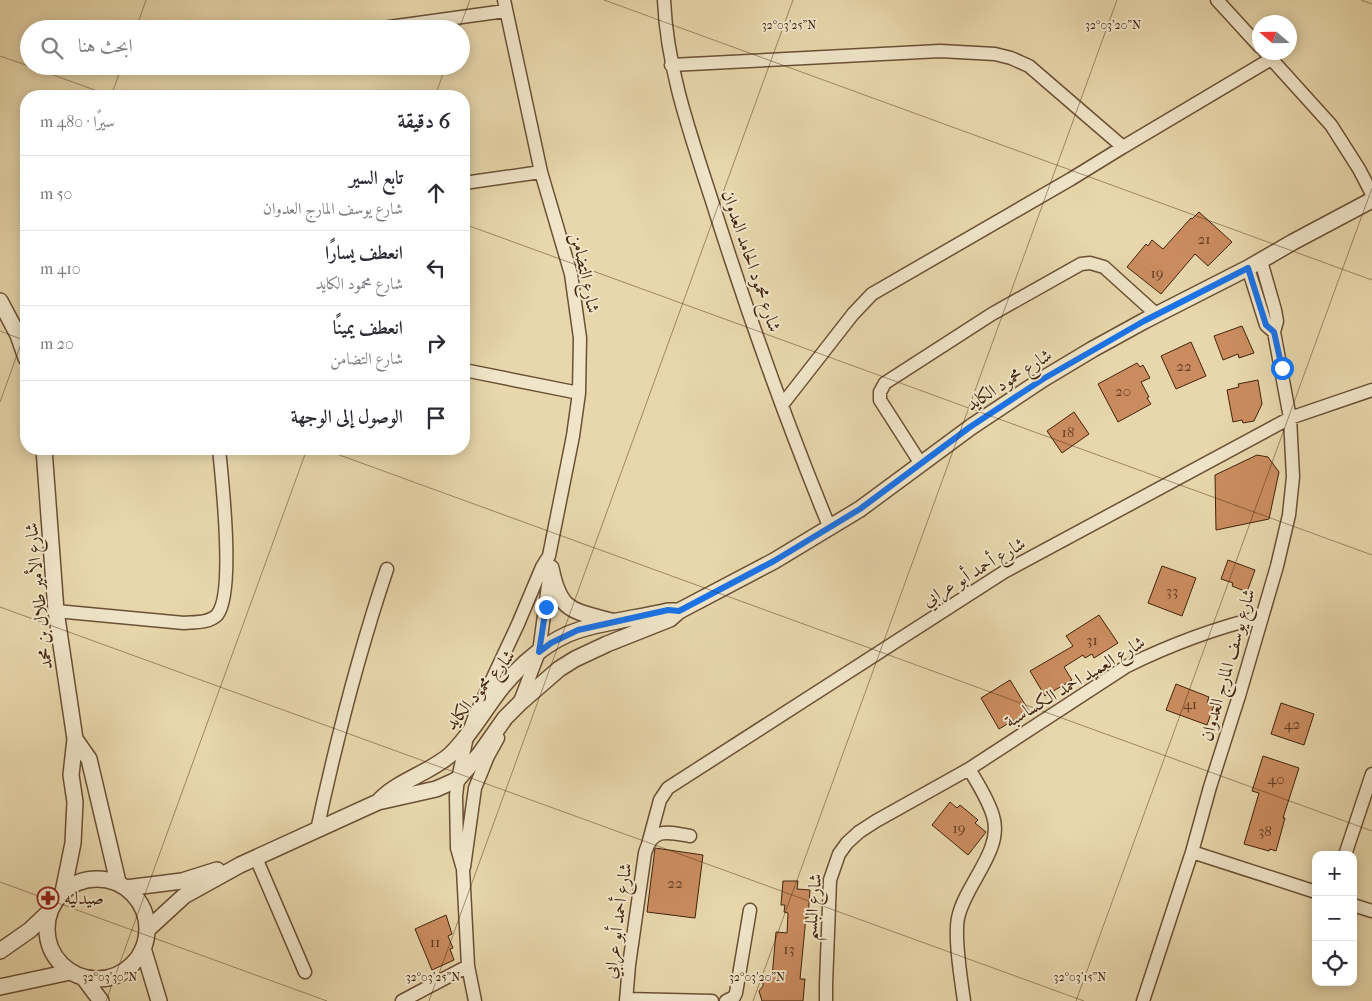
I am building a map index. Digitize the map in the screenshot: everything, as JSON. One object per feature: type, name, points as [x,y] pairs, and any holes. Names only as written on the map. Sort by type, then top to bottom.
[{"type":"street","name":"شارع محمود الحامد العدوان","points":[[664,0],[671,64],[689,134],[782,406],[829,526]]},
{"type":"street","points":[[1217,0],[1252,37]]},
{"type":"street","points":[[426,20],[505,6]]},
{"type":"street","name":"شارع التضامن","points":[[463,869],[470,817],[478,780],[501,733],[521,702],[539,652],[550,562],[579,393],[580,338],[571,274],[541,172],[505,6]]},
{"type":"street","points":[[671,64],[908,52],[995,54],[1011,58],[1029,66],[1123,146]]},
{"type":"street","points":[[782,406],[852,314],[872,294],[1071,179],[1262,60]]},
{"type":"street","points":[[1272,60],[1331,126],[1359,169],[1372,194]]},
{"type":"street","points":[[470,182],[541,172]]},
{"type":"street","name":"شارع محمود الكايد","points":[[147,930],[184,896],[240,865],[378,802],[436,789],[458,779],[479,755],[500,725],[521,702],[575,659],[670,619],[679,611],[774,561],[876,498],[970,427],[1043,379],[1156,314],[1255,265],[1372,200]]},
{"type":"street","points":[[921,464],[880,400],[881,387],[992,314],[1081,264],[1090,263],[1104,267],[1156,314]]},
{"type":"street","name":"شارع يوسف المارج العدوان","points":[[1143,1001],[1192,852],[1210,787],[1239,696],[1277,566],[1289,515],[1293,477],[1290,418],[1274,332],[1266,325],[1255,265]]},
{"type":"street","points":[[0,301],[20,341]]},
{"type":"street","points":[[470,371],[579,393]]},
{"type":"street","name":"شارع أحمد أبو عرابي","points":[[712,1001],[626,1000],[646,848],[660,800],[668,788],[1004,572],[1290,418],[1372,390]]},
{"type":"street","name":"شارع الأمير طلال بن محمد","points":[[44,455],[56,611],[75,739],[71,775],[75,802],[74,822],[63,892]]},
{"type":"street","points":[[56,611],[184,623],[205,622],[215,617],[221,609],[225,590],[226,518],[220,455]]},
{"type":"street","points":[[550,562],[555,588],[561,599],[568,606],[580,612],[615,622]]},
{"type":"street","name":"شارع التضامن","points":[[475,1001],[468,966],[463,869],[457,848],[456,796],[458,779],[467,737],[474,718],[518,624],[542,567],[550,562]]},
{"type":"street","points":[[317,830],[345,708],[386,569]]},
{"type":"street","name":"شارع محمود الكايد","points":[[378,802],[386,794],[440,763],[467,737],[504,686],[551,643],[578,630],[668,610],[679,611]]},
{"type":"street","name":"شارع العميد احمد الكساسبة","points":[[969,769],[1127,666],[1154,653],[1201,635],[1235,623],[1261,617]]},
{"type":"street","name":"شارع الأمير طلال بن محمد","points":[[75,739],[89,759],[122,885]]},
{"type":"street","points":[[964,1001],[957,933],[958,918],[970,888],[994,843],[996,830],[989,803],[969,769]]},
{"type":"street","name":"شارع البلسم","points":[[826,1001],[830,880],[839,854],[859,832],[969,769]]},
{"type":"street","points":[[1346,851],[1372,774]]},
{"type":"street","name":"شارع أحمد أبو عرابي","points":[[646,848],[649,841],[657,835],[668,832],[690,836]]},
{"type":"street","points":[[1192,852],[1312,891]]},
{"type":"street","points":[[256,858],[305,972]]},
{"type":"street","name":"شارع محمود الكايد","points":[[122,885],[182,881],[230,866],[240,865]]},
{"type":"street","points":[[0,951],[30,930],[50,911],[63,892],[80,882],[98,879],[122,885],[139,901],[145,916],[147,930],[143,948],[133,964],[118,974],[101,979],[76,974],[0,987]]},
{"type":"street","points":[[1357,906],[1372,911]]},
{"type":"street","points":[[726,1001],[730,1000],[736,993],[750,910]]},
{"type":"street","points":[[50,911],[47,928],[49,944],[57,959],[76,974],[101,1001]]},
{"type":"street","points":[[143,948],[158,1001]]},
{"type":"street","points":[[402,1001],[468,966]]},
{"type":"building","points":[[1199,212],[1232,242],[1208,266],[1195,254],[1161,294],[1127,267],[1146,244],[1148,246],[1152,240],[1163,249],[1191,218]]},
{"type":"building","points":[[1242,326],[1254,353],[1239,358],[1238,354],[1223,360],[1214,336]]},
{"type":"building","points":[[1191,342],[1206,376],[1176,389],[1161,356]]},
{"type":"building","points":[[1137,363],[1140,367],[1143,365],[1150,378],[1141,382],[1151,404],[1118,422],[1098,384]]},
{"type":"building","points":[[1258,380],[1262,404],[1254,421],[1243,423],[1242,420],[1233,422],[1227,390],[1239,387],[1238,384]]},
{"type":"building","points":[[1074,412],[1089,434],[1062,453],[1047,431]]},
{"type":"building","points":[[1257,455],[1268,457],[1279,472],[1269,519],[1216,530],[1215,475]]},
{"type":"building","points":[[1228,560],[1255,570],[1247,592],[1232,586],[1233,583],[1221,579]]},
{"type":"building","points":[[1162,566],[1196,578],[1182,616],[1148,603]]},
{"type":"building","points":[[1099,615],[1118,643],[1094,658],[1092,654],[1085,658],[1083,655],[1064,667],[1072,680],[1045,696],[1030,671],[1073,646],[1066,636]]},
{"type":"building","points":[[1010,680],[1029,711],[999,729],[981,698]]},
{"type":"building","points":[[1176,684],[1209,697],[1207,703],[1214,705],[1207,725],[1166,710]]},
{"type":"building","points":[[1281,703],[1314,714],[1304,745],[1271,734]]},
{"type":"building","points":[[1263,756],[1299,768],[1283,818],[1285,818],[1276,851],[1244,844],[1259,793],[1252,791]]},
{"type":"building","points":[[950,802],[957,808],[960,805],[978,820],[975,823],[986,832],[968,855],[932,825]]},
{"type":"building","points":[[655,848],[703,855],[695,918],[647,912]]},
{"type":"building","points":[[783,881],[798,881],[797,889],[810,890],[800,979],[805,979],[803,1001],[762,1001],[759,991],[763,986],[763,976],[772,977],[776,932],[787,933],[788,913],[784,912],[785,905],[781,905]]},
{"type":"building","points":[[446,915],[452,934],[448,936],[453,948],[450,949],[454,960],[432,970],[415,929]]},
{"type":"place","name":"صيدليه","points":[[48,898]]},
{"type":"route","points":[[546,607],[539,652],[551,643],[578,630],[668,610],[679,611],[774,561],[860,509],[970,427],[1043,379],[1144,321],[1248,268],[1266,325],[1274,332],[1282,368]]}]
